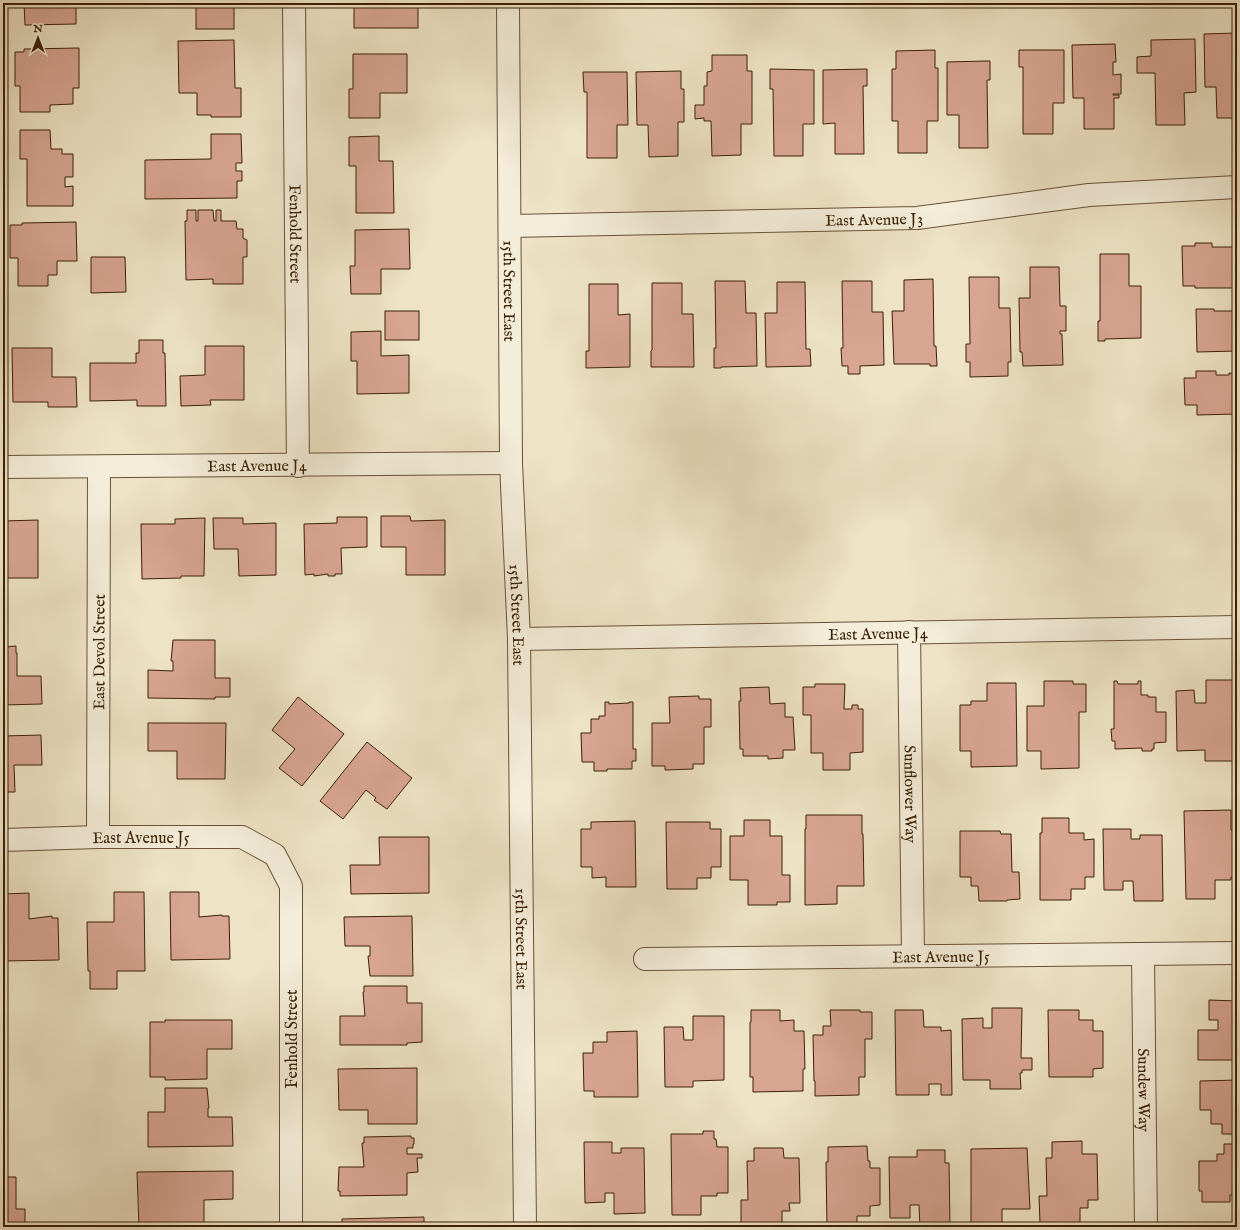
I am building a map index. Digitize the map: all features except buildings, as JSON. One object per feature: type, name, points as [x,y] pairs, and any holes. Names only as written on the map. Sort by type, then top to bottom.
[{"type":"street","name":"Fenhold Street","points":[[294,3],[298,466]]},
{"type":"street","name":"15th Street East","points":[[508,3],[511,463],[519,638],[525,1227]]},
{"type":"street","name":"East Avenue J3","points":[[510,226],[917,218],[1089,195],[1237,187]]},
{"type":"street","name":"East Avenue J4","points":[[3,467],[298,466],[511,463]]},
{"type":"street","name":"East Devol Street","points":[[98,466],[98,837]]},
{"type":"street","name":"East Avenue J4","points":[[519,638],[1237,627]]},
{"type":"street","name":"Sunflower Way","points":[[909,632],[913,956]]},
{"type":"street","name":"East Avenue J5","points":[[3,840],[98,837],[242,837],[275,855]]},
{"type":"street","name":"Fenhold Street","points":[[275,855],[291,886],[291,1227]]},
{"type":"street","name":"East Avenue J5","points":[[645,959],[1237,953]]},
{"type":"street","name":"Sundew Way","points":[[1143,954],[1146,1227]]}]
